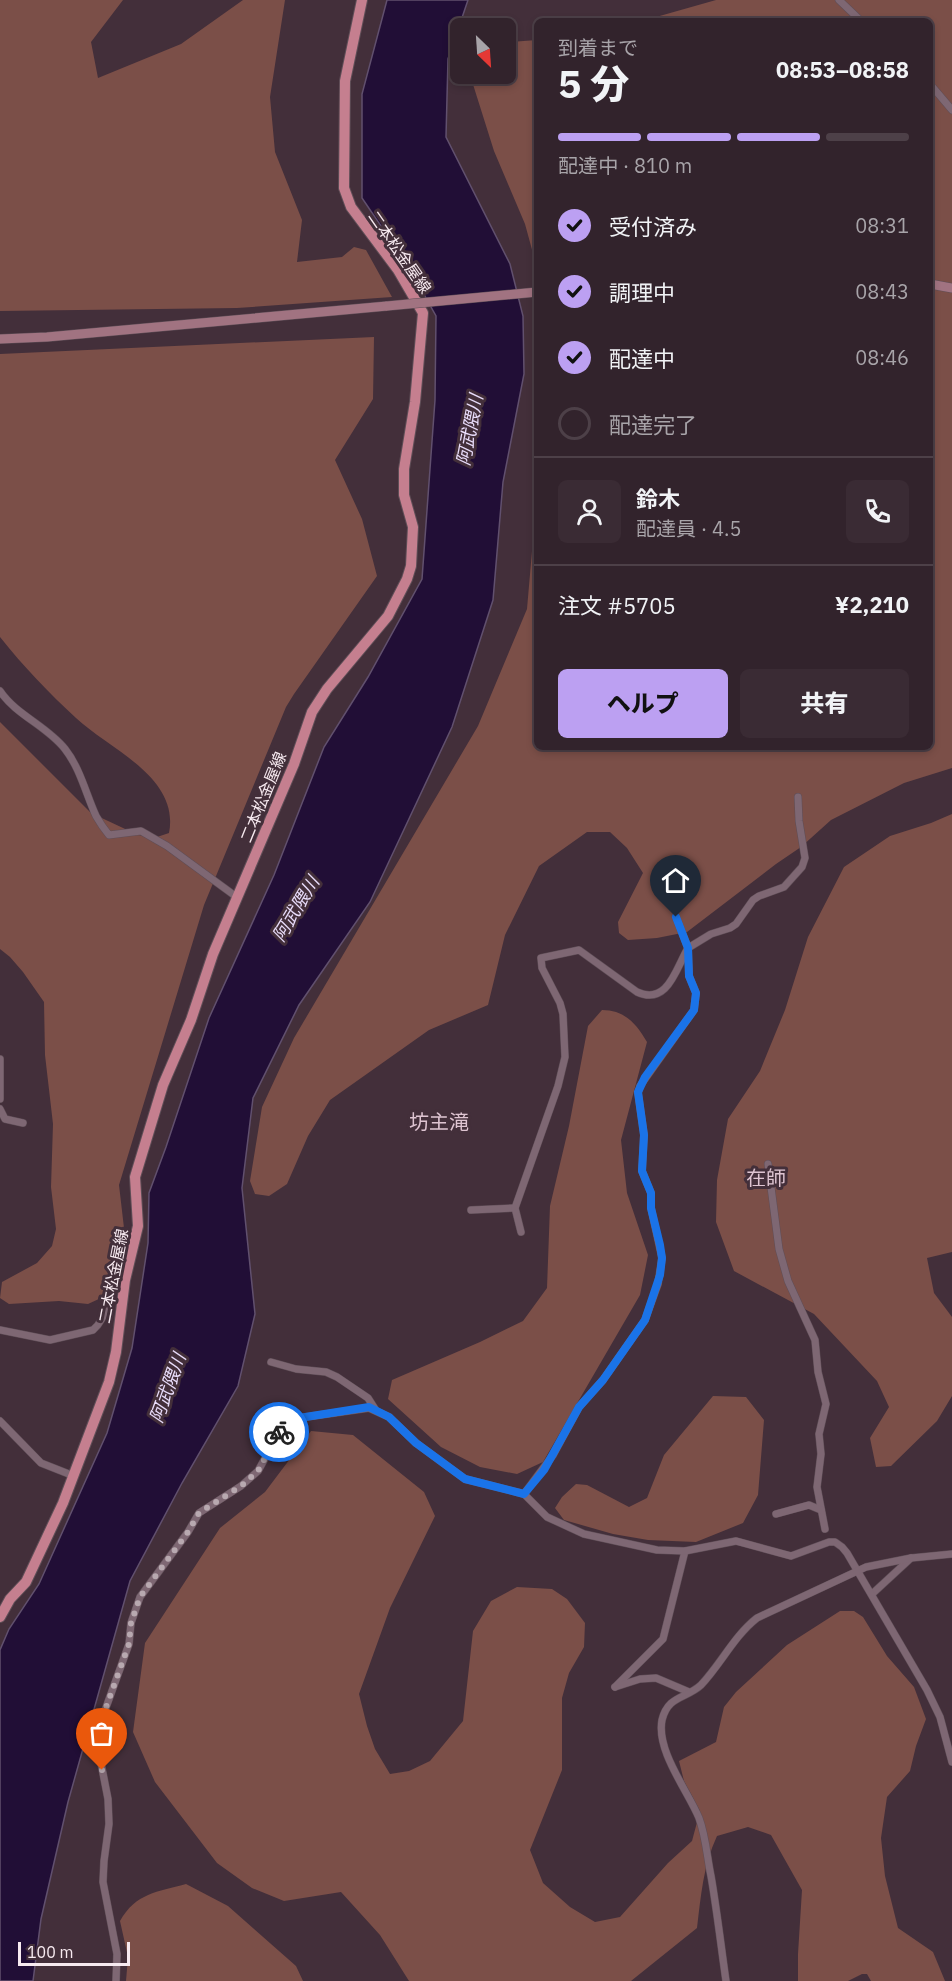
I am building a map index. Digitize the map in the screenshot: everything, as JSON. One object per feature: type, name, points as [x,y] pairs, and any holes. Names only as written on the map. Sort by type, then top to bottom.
[{"type":"main road","name":"二本松金屋線","points":[[0,1617],[10,1599],[26,1582],[74,1476],[109,1382],[116,1352],[125,1280],[138,1226],[135,1177],[163,1085],[191,1020],[213,954],[294,764],[312,712],[327,689],[388,616],[411,566],[413,527],[404,495],[404,469],[415,402],[423,313],[413,294],[351,207],[344,188],[345,81],[362,0]]},
{"type":"street","points":[[839,0],[858,18]]},
{"type":"street","points":[[933,88],[952,110]]},
{"type":"street","points":[[933,285],[952,288]]},
{"type":"street","points":[[0,339],[47,337],[534,292]]},
{"type":"street","points":[[0,691],[65,748],[74,762],[97,817],[108,835],[133,830],[141,831],[167,846],[238,898]]},
{"type":"street","points":[[521,1233],[515,1208],[558,1086],[565,1057],[563,1014],[560,1003],[542,968],[541,958],[579,950],[637,992],[645,995],[655,994],[666,988],[673,980],[688,948],[711,934],[736,924],[753,900],[784,887],[802,867],[805,858],[798,797]]},
{"type":"street","points":[[524,1494],[548,1462],[579,1407],[603,1380],[645,1320],[658,1284],[662,1258],[651,1208],[651,1193],[642,1171],[644,1135],[638,1092],[645,1077],[694,1010],[696,993],[689,976],[688,948],[676,917]]},
{"type":"street","points":[[0,1059],[0,1099]]},
{"type":"street","points":[[0,1109],[5,1119],[23,1123]]},
{"type":"street","points":[[768,1164],[779,1249],[788,1281],[815,1340],[818,1372],[826,1404],[819,1434],[821,1454],[817,1487],[825,1529]]},
{"type":"street","points":[[471,1210],[515,1208]]},
{"type":"street","points":[[0,1330],[50,1340],[93,1330],[103,1316],[111,1293],[118,1283],[125,1280]]},
{"type":"street","points":[[271,1362],[296,1369],[326,1372],[368,1398],[375,1409]]},
{"type":"street","points":[[116,1981],[117,1954],[103,1882],[109,1824],[108,1800],[100,1758],[104,1713],[129,1644],[131,1623],[140,1597],[188,1532],[199,1513],[241,1486],[258,1471],[284,1424],[299,1418],[369,1407],[375,1409],[389,1417],[416,1443],[465,1479],[524,1494],[547,1517],[584,1533],[657,1550],[685,1551],[736,1541],[791,1556],[835,1542],[842,1547],[872,1594],[934,1703],[952,1762]]},
{"type":"street","points":[[0,1421],[41,1463],[74,1476]]},
{"type":"street","points":[[776,1514],[809,1505],[821,1510]]},
{"type":"street","points":[[685,1551],[663,1639],[615,1687],[640,1679],[656,1678],[689,1692]]},
{"type":"street","points":[[726,1981],[716,1899],[704,1838],[699,1820],[668,1755],[662,1734],[663,1718],[668,1706],[699,1686],[757,1618],[857,1570],[885,1562],[952,1554]]},
{"type":"street","points":[[872,1594],[911,1558]]},
{"type":"shaded area","points":[[0,0],[123,0],[91,42],[98,78],[181,44],[243,0],[285,0],[270,97],[275,152],[302,220],[297,262],[342,257],[354,247],[366,250],[392,297],[237,308],[0,311]]},
{"type":"shaded area","points":[[716,0],[952,0],[952,768],[904,783],[831,820],[801,847],[687,932],[657,938],[628,940],[619,933],[618,922],[643,873],[627,848],[610,832],[587,832],[539,866],[505,935],[488,1005],[429,1030],[330,1100],[308,1136],[287,1184],[269,1196],[255,1194],[250,1181],[262,1107],[294,1038],[478,726],[527,609],[534,528],[534,750],[933,750],[933,18],[653,18]]},
{"type":"shaded area","points":[[534,40],[534,257],[525,224],[494,151],[473,84],[516,84],[516,42]]},
{"type":"shaded area","points":[[374,337],[373,399],[335,460],[362,519],[377,576],[286,707],[204,905],[119,1185],[124,1228],[121,1250],[101,1298],[88,1304],[59,1301],[9,1304],[0,1298],[2,1282],[37,1263],[52,1246],[56,1229],[51,1187],[53,1124],[45,1055],[44,1002],[23,972],[0,949],[0,722],[91,813],[138,835],[157,837],[169,833],[170,813],[164,796],[153,780],[123,753],[76,718],[36,679],[0,637],[0,354]]},
{"type":"shaded area","points":[[952,814],[952,1252],[927,1258],[934,1293],[952,1317],[952,1396],[937,1421],[891,1466],[876,1467],[870,1438],[889,1407],[877,1381],[814,1314],[734,1271],[716,1222],[717,1180],[728,1119],[760,1071],[785,1010],[808,937],[844,867],[890,836]]},
{"type":"shaded area","points":[[602,1010],[617,1012],[629,1019],[647,1042],[621,1140],[627,1193],[648,1255],[640,1295],[543,1462],[517,1474],[480,1467],[441,1447],[388,1399],[392,1380],[523,1321],[547,1288],[550,1206],[569,1126],[588,1026]]},
{"type":"shaded area","points":[[713,1396],[746,1397],[764,1420],[758,1495],[743,1523],[696,1542],[648,1540],[613,1534],[564,1520],[555,1508],[562,1497],[576,1484],[587,1485],[629,1507],[647,1498],[664,1455]]},
{"type":"shaded area","points":[[311,1431],[353,1435],[424,1492],[435,1516],[390,1608],[359,1694],[375,1749],[390,1774],[409,1771],[430,1761],[463,1721],[473,1631],[491,1601],[517,1587],[552,1589],[567,1599],[585,1623],[584,1647],[569,1673],[562,1698],[562,1770],[530,1850],[543,1883],[570,1907],[595,1922],[620,1917],[668,1863],[692,1841],[700,1811],[684,1781],[679,1761],[716,1742],[724,1707],[736,1692],[787,1645],[840,1611],[854,1611],[863,1617],[887,1656],[914,1687],[926,1719],[910,1771],[887,1797],[881,1838],[885,1876],[898,1928],[933,1952],[945,1981],[871,1981],[867,1974],[862,1974],[848,1981],[798,1981],[802,1890],[771,1835],[748,1827],[717,1836],[712,1847],[701,1893],[697,1928],[631,1981],[409,1981],[380,1935],[341,1892],[284,1901],[252,1888],[217,1863],[155,1782],[133,1732],[145,1643],[220,1528],[265,1492]]},
{"type":"shaded area","points":[[186,1884],[228,1906],[296,1966],[303,1981],[126,1981],[128,1957],[120,1921],[140,1899]]},
{"type":"water","name":"阿武隈川","points":[[387,0],[468,0],[462,18],[450,18],[446,137],[510,264],[523,316],[524,374],[503,482],[493,600],[452,727],[370,902],[299,1005],[253,1098],[242,1188],[255,1314],[238,1386],[182,1483],[130,1581],[68,1802],[41,1919],[33,1981],[0,1981],[0,1650],[9,1629],[39,1584],[107,1433],[132,1348],[148,1243],[149,1193],[209,1018],[274,875],[324,747],[368,677],[422,579],[435,400],[436,316],[408,266],[362,198],[362,94]]},
{"type":"way so far","points":[[102,1770],[100,1758],[104,1713],[129,1644],[131,1623],[140,1597],[188,1532],[199,1513],[241,1486],[258,1471],[279,1432]]},
{"type":"district","name":"坊主滝","points":[[439,1122]]},
{"type":"district","name":"在師","points":[[766,1178]]},
{"type":"route","points":[[279,1432],[284,1424],[299,1418],[369,1407],[389,1417],[416,1443],[465,1479],[524,1494],[544,1470],[579,1407],[603,1380],[645,1320],[660,1275],[662,1266],[660,1245],[651,1208],[651,1193],[642,1171],[644,1135],[638,1092],[645,1077],[694,1010],[696,1001],[696,993],[689,976],[688,948],[676,917]]}]
